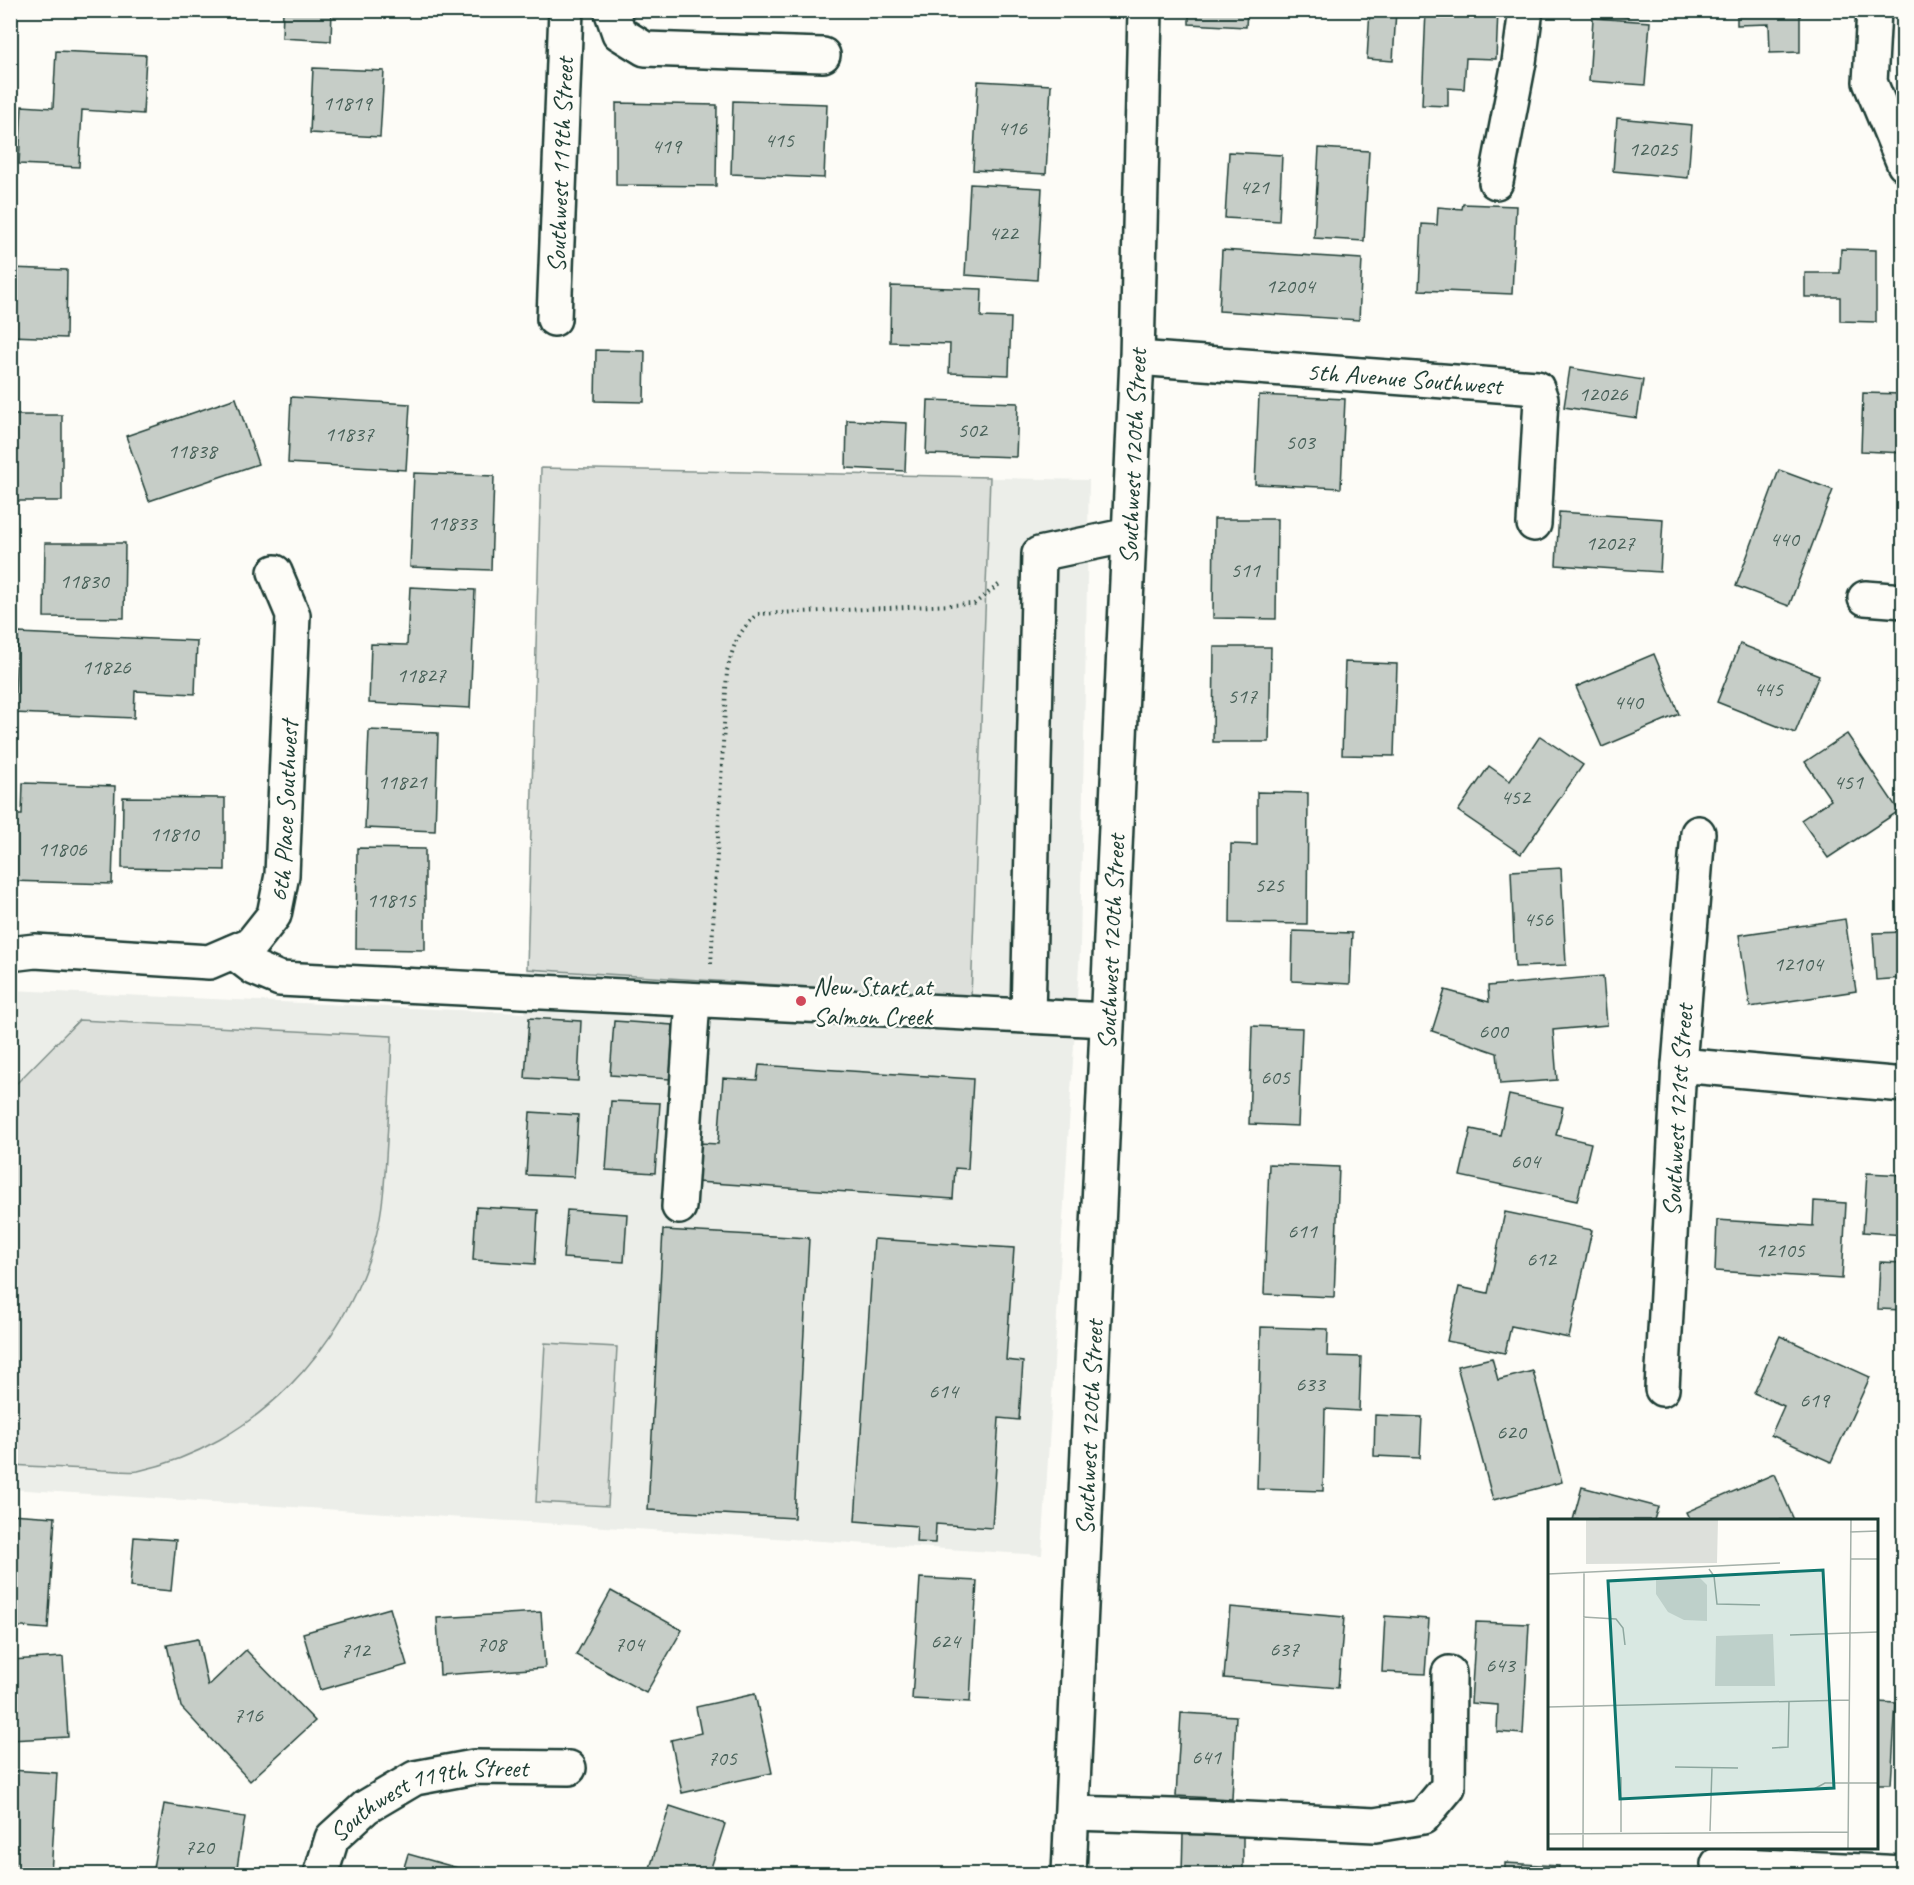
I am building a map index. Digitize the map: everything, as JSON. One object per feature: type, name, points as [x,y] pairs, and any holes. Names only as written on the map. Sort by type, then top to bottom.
[{"type":"street","name":"Southwest 119th Street","points":[[554,319],[566,10]]},
{"type":"street","points":[[611,10],[619,33],[645,49],[824,55]]},
{"type":"street","name":"Southwest 120th Street","points":[[1070,1875],[1137,358],[1145,10]]},
{"type":"street","points":[[1496,182],[1519,62],[1526,10]]},
{"type":"street","points":[[1874,10],[1870,82],[1904,164]]},
{"type":"street","name":"5th Avenue Southwest","points":[[1137,358],[1537,388],[1541,399],[1534,524]]},
{"type":"street","points":[[1028,1016],[1039,554],[1129,535]]},
{"type":"street","name":"6th Place Southwest","points":[[10,954],[35,951],[210,962],[251,944],[274,915],[282,875],[293,615],[275,572]]},
{"type":"street","points":[[1865,598],[1904,601]]},
{"type":"street","name":"Southwest 121st Street","points":[[1662,1389],[1679,1065],[1698,833]]},
{"type":"street","points":[[232,952],[254,968],[280,979],[1107,1020]]},
{"type":"street","points":[[679,1207],[701,1000]]},
{"type":"street","points":[[1679,1065],[1904,1085]]},
{"type":"street","points":[[1072,1813],[1375,1825],[1422,1817],[1448,1786],[1449,1673]]},
{"type":"street","name":"Southwest 119th Street","points":[[321,1875],[332,1838],[366,1807],[415,1778],[474,1767],[569,1768]]},
{"type":"street","points":[[1718,1864],[1904,1873]]},
{"type":"path","points":[[701,1000],[727,671],[734,646],[742,629],[757,614],[974,604],[1039,554]]},
{"type":"shaded area","name":"New Start at Salmon Creek","points":[[541,468],[1089,480],[1080,949],[1042,1555],[11,1489],[11,990],[525,1013]]},
{"type":"shaded area","points":[[541,468],[990,477],[971,997],[527,969]]},
{"type":"shaded area","points":[[79,1020],[392,1036],[386,1165],[381,1213],[362,1277],[343,1316],[318,1353],[289,1386],[256,1415],[220,1439],[180,1458],[138,1471],[11,1465],[10,1197],[16,1084]]},
{"type":"shaded area","points":[[545,1343],[617,1347],[608,1506],[536,1502]]},
{"type":"building","points":[[283,10],[332,10],[331,41],[282,38]]},
{"type":"building","points":[[1189,10],[1247,10],[1246,27],[1189,24]]},
{"type":"building","points":[[1370,10],[1396,10],[1393,61],[1367,59]]},
{"type":"building","points":[[1426,10],[1498,10],[1496,59],[1466,58],[1464,89],[1448,88],[1448,106],[1422,105]]},
{"type":"building","points":[[1571,10],[1628,10],[1628,17]]},
{"type":"building","points":[[1737,10],[1800,10],[1800,52],[1770,53],[1769,24],[1737,25]]},
{"type":"building","points":[[1593,18],[1650,22],[1645,85],[1589,81]]},
{"type":"building","points":[[56,51],[146,55],[143,114],[82,110],[79,167],[19,164],[22,106],[53,108]]},
{"type":"building","points":[[313,68],[384,71],[380,137],[310,133]]},
{"type":"building","points":[[978,81],[1051,85],[1046,174],[973,170]]},
{"type":"building","points":[[733,101],[827,104],[824,178],[731,174]]},
{"type":"building","points":[[616,103],[717,105],[716,186],[616,185]]},
{"type":"building","points":[[1617,118],[1692,125],[1688,178],[1613,171]]},
{"type":"building","points":[[1319,148],[1369,151],[1364,241],[1314,238]]},
{"type":"building","points":[[1229,152],[1282,155],[1279,221],[1225,218]]},
{"type":"building","points":[[970,184],[1042,188],[1037,280],[965,275]]},
{"type":"building","points":[[1463,204],[1516,206],[1512,294],[1419,290],[1422,224],[1437,225],[1438,207],[1462,209]]},
{"type":"building","points":[[1841,249],[1876,250],[1876,322],[1840,321],[1840,297],[1805,297],[1805,273],[1840,273]]},
{"type":"building","points":[[1222,250],[1362,259],[1359,320],[1219,311]]},
{"type":"building","points":[[10,268],[67,270],[66,338],[10,336]]},
{"type":"building","points":[[891,286],[982,289],[981,317],[1011,318],[1009,375],[949,373],[950,344],[890,342]]},
{"type":"building","points":[[596,350],[645,351],[644,402],[595,401]]},
{"type":"building","points":[[1570,368],[1643,380],[1637,418],[1564,407]]},
{"type":"building","points":[[1863,393],[1904,394],[1904,453],[1861,451]]},
{"type":"building","points":[[1259,395],[1345,399],[1341,488],[1255,484]]},
{"type":"building","points":[[291,397],[410,404],[406,470],[288,463]]},
{"type":"building","points":[[236,398],[258,464],[149,501],[126,436]]},
{"type":"building","points":[[928,400],[1018,403],[1016,457],[926,454]]},
{"type":"building","points":[[10,415],[62,415],[62,501],[10,501]]},
{"type":"building","points":[[847,420],[907,423],[905,471],[846,468]]},
{"type":"building","points":[[1779,470],[1833,490],[1789,606],[1736,586]]},
{"type":"building","points":[[414,473],[494,476],[491,570],[410,567]]},
{"type":"building","points":[[1559,512],[1663,519],[1660,572],[1556,565]]},
{"type":"building","points":[[1214,519],[1277,519],[1276,619],[1213,618]]},
{"type":"building","points":[[45,543],[125,543],[124,618],[44,617]]},
{"type":"building","points":[[410,587],[475,590],[470,708],[369,703],[371,644],[407,645]]},
{"type":"building","points":[[18,633],[197,641],[195,694],[135,691],[134,718],[14,713]]},
{"type":"building","points":[[1740,644],[1819,675],[1795,733],[1717,702]]},
{"type":"building","points":[[1214,647],[1271,647],[1269,742],[1213,742]]},
{"type":"building","points":[[1654,654],[1679,714],[1602,747],[1576,687]]},
{"type":"building","points":[[1345,662],[1397,664],[1394,756],[1342,755]]},
{"type":"building","points":[[369,730],[438,733],[435,831],[365,828]]},
{"type":"building","points":[[1847,734],[1899,811],[1828,858],[1801,820],[1831,800],[1805,762]]},
{"type":"building","points":[[1540,736],[1583,765],[1521,854],[1458,811],[1489,766],[1510,781]]},
{"type":"building","points":[[23,783],[115,786],[112,884],[10,881],[10,815],[22,815]]},
{"type":"building","points":[[1257,792],[1308,793],[1307,924],[1230,923],[1231,844],[1257,845]]},
{"type":"building","points":[[123,797],[225,798],[225,870],[122,868]]},
{"type":"building","points":[[357,848],[425,849],[425,950],[356,949]]},
{"type":"building","points":[[1561,868],[1566,965],[1515,967],[1511,871]]},
{"type":"building","points":[[1845,919],[1856,991],[1750,1007],[1739,935]]},
{"type":"building","points":[[1293,931],[1352,933],[1350,984],[1292,981]]},
{"type":"building","points":[[1904,932],[1904,978],[1876,980],[1873,933]]},
{"type":"building","points":[[1603,976],[1607,1025],[1553,1030],[1557,1080],[1500,1084],[1497,1053],[1432,1031],[1445,990],[1489,1002],[1488,986]]},
{"type":"building","points":[[529,1018],[581,1021],[578,1081],[525,1078]]},
{"type":"building","points":[[614,1021],[673,1025],[670,1079],[610,1075]]},
{"type":"building","points":[[1252,1026],[1302,1028],[1298,1126],[1249,1124]]},
{"type":"building","points":[[759,1065],[973,1079],[968,1169],[955,1168],[953,1199],[697,1182],[700,1143],[718,1144],[723,1078],[757,1080]]},
{"type":"building","points":[[1509,1095],[1563,1107],[1556,1135],[1591,1143],[1577,1201],[1460,1176],[1471,1129],[1500,1135]]},
{"type":"building","points":[[611,1101],[660,1103],[655,1173],[606,1170]]},
{"type":"building","points":[[530,1112],[578,1115],[574,1177],[526,1175]]},
{"type":"building","points":[[1269,1164],[1339,1167],[1334,1297],[1264,1294]]},
{"type":"building","points":[[1867,1173],[1904,1175],[1904,1235],[1863,1232]]},
{"type":"building","points":[[1814,1201],[1846,1203],[1842,1279],[1715,1271],[1717,1220],[1813,1226]]},
{"type":"building","points":[[476,1207],[538,1210],[535,1264],[473,1260]]},
{"type":"building","points":[[567,1210],[627,1214],[624,1262],[563,1258]]},
{"type":"building","points":[[1505,1212],[1592,1230],[1569,1338],[1511,1326],[1505,1353],[1447,1341],[1459,1287],[1488,1293]]},
{"type":"building","points":[[663,1230],[809,1238],[794,1518],[648,1510]]},
{"type":"building","points":[[874,1239],[1014,1248],[1006,1360],[1023,1362],[1019,1420],[999,1418],[992,1528],[936,1524],[935,1543],[916,1542],[917,1526],[855,1521]]},
{"type":"building","points":[[1880,1262],[1904,1263],[1904,1310],[1878,1309]]},
{"type":"building","points":[[1261,1327],[1328,1329],[1327,1356],[1361,1357],[1359,1411],[1325,1409],[1323,1491],[1257,1489]]},
{"type":"building","points":[[1780,1336],[1870,1377],[1831,1462],[1771,1435],[1784,1406],[1754,1393]]},
{"type":"building","points":[[1492,1358],[1498,1380],[1533,1371],[1562,1482],[1493,1500],[1457,1366]]},
{"type":"building","points":[[1375,1415],[1422,1417],[1420,1458],[1374,1456]]},
{"type":"building","points":[[1774,1474],[1794,1519],[1690,1519],[1686,1512]]},
{"type":"building","points":[[1582,1487],[1658,1507],[1654,1519],[1573,1519]]},
{"type":"building","points":[[10,1514],[55,1517],[48,1629],[10,1626]]},
{"type":"building","points":[[134,1537],[176,1540],[171,1591],[130,1587]]},
{"type":"building","points":[[920,1578],[977,1581],[970,1702],[912,1699]]},
{"type":"building","points":[[611,1591],[682,1630],[646,1693],[576,1655]]},
{"type":"building","points":[[1230,1607],[1344,1617],[1338,1688],[1224,1678]]},
{"type":"building","points":[[390,1608],[407,1665],[320,1690],[303,1633]]},
{"type":"building","points":[[541,1612],[545,1668],[440,1675],[437,1618]]},
{"type":"building","points":[[1385,1616],[1429,1619],[1425,1674],[1382,1672]]},
{"type":"building","points":[[1476,1622],[1529,1624],[1523,1734],[1497,1732],[1498,1705],[1471,1703]]},
{"type":"building","points":[[198,1639],[208,1686],[246,1650],[315,1721],[250,1781],[181,1707],[167,1645]]},
{"type":"building","points":[[63,1657],[68,1737],[10,1740],[10,1660]]},
{"type":"building","points":[[755,1694],[772,1773],[682,1793],[671,1740],[701,1733],[696,1707]]},
{"type":"building","points":[[1878,1702],[1896,1703],[1891,1784],[1878,1784]]},
{"type":"building","points":[[1181,1713],[1236,1716],[1232,1799],[1176,1796]]},
{"type":"building","points":[[10,1770],[57,1773],[51,1874],[10,1874]]},
{"type":"building","points":[[164,1804],[245,1817],[236,1874],[152,1874]]},
{"type":"building","points":[[670,1806],[725,1824],[709,1874],[648,1874]]},
{"type":"building","points":[[1183,1834],[1243,1835],[1243,1874],[1182,1874]]},
{"type":"building","points":[[408,1854],[479,1874],[402,1874]]},
{"type":"building","points":[[1505,1863],[1559,1866],[1558,1874],[1505,1874]]},
{"type":"place","name":"New Start at Salmon Creek","points":[[801,1001]]}]
